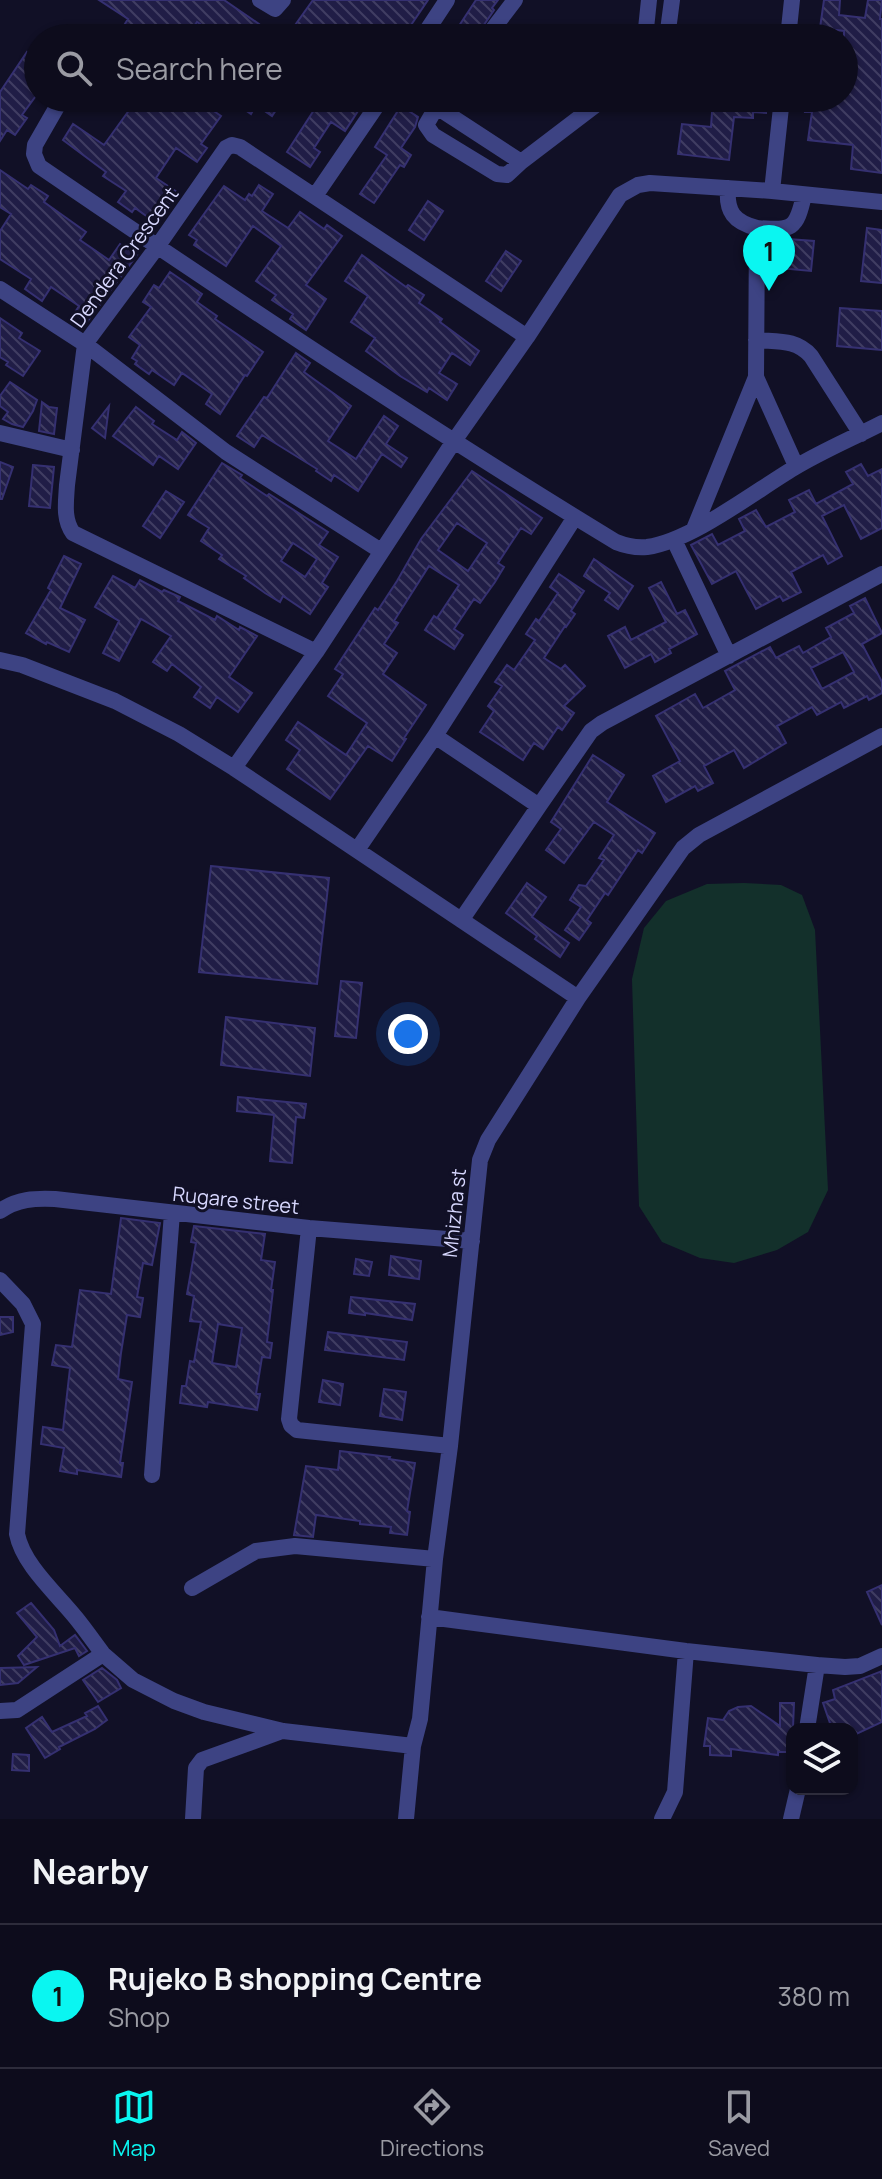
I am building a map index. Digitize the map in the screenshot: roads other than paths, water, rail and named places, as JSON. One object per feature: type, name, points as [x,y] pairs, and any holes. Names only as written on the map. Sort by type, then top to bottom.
[{"type":"street","points":[[260,0],[275,9],[283,0]]},
{"type":"street","points":[[431,24],[447,0]]},
{"type":"street","points":[[497,24],[515,0]]},
{"type":"street","points":[[646,24],[649,0]]},
{"type":"street","points":[[669,24],[672,0]]},
{"type":"street","points":[[789,24],[792,0]]},
{"type":"street","points":[[54,112],[36,142],[37,163],[157,247],[454,441],[616,542],[646,547],[674,540],[796,466],[882,423]]},
{"type":"street","points":[[315,196],[372,112]]},
{"type":"street","points":[[430,112],[426,125],[433,135],[497,174],[507,175],[587,112]]},
{"type":"street","points":[[450,112],[521,162]]},
{"type":"street","points":[[772,191],[780,112]]},
{"type":"street","name":"Dendera Crescent","points":[[316,652],[73,533],[67,525],[65,508],[85,344],[229,146],[240,147],[527,337]]},
{"type":"street","points":[[234,768],[316,652],[620,195],[638,185],[650,183],[882,202]]},
{"type":"street","points":[[728,188],[727,203],[733,214],[742,224],[757,228],[784,229],[793,224],[799,217],[804,195]]},
{"type":"street","points":[[694,529],[756,377],[757,228]]},
{"type":"street","points":[[0,289],[85,344],[226,452],[381,551]]},
{"type":"street","points":[[756,340],[795,343],[803,347],[861,434]]},
{"type":"street","points":[[756,377],[796,466]]},
{"type":"street","points":[[0,433],[72,450]]},
{"type":"street","points":[[357,850],[435,736],[575,517]]},
{"type":"street","points":[[674,540],[729,656]]},
{"type":"street","points":[[462,919],[591,731],[882,574]]},
{"type":"street","points":[[0,660],[22,665],[115,701],[179,734],[578,998]]},
{"type":"street","points":[[435,736],[539,806]]},
{"type":"street","name":"Mhizha st","points":[[406,1819],[413,1746],[420,1719],[480,1160],[488,1140],[578,998],[678,854],[691,840],[882,736]]},
{"type":"street","name":"Rugare street","points":[[0,1211],[35,1198],[309,1228],[472,1241]]},
{"type":"street","points":[[152,1475],[172,1213]]},
{"type":"street","points":[[309,1228],[289,1419],[291,1425],[297,1430],[450,1446]]},
{"type":"street","points":[[0,1280],[23,1304],[33,1324],[17,1534],[19,1545],[103,1654],[133,1680],[204,1712],[283,1731],[413,1746]]},
{"type":"street","points":[[192,1588],[256,1551],[295,1546],[435,1559]]},
{"type":"street","points":[[429,1617],[817,1665],[860,1666],[882,1656]]},
{"type":"street","points":[[662,1819],[675,1792],[686,1651]]},
{"type":"street","points":[[0,1711],[17,1710],[103,1654]]},
{"type":"street","points":[[808,1723],[817,1665]]},
{"type":"street","points":[[193,1819],[196,1768],[200,1761],[283,1731]]},
{"type":"street","points":[[791,1819],[797,1795]]},
{"type":"place","name":"Rujeko B shopping Centre","points":[[769,291]]}]
